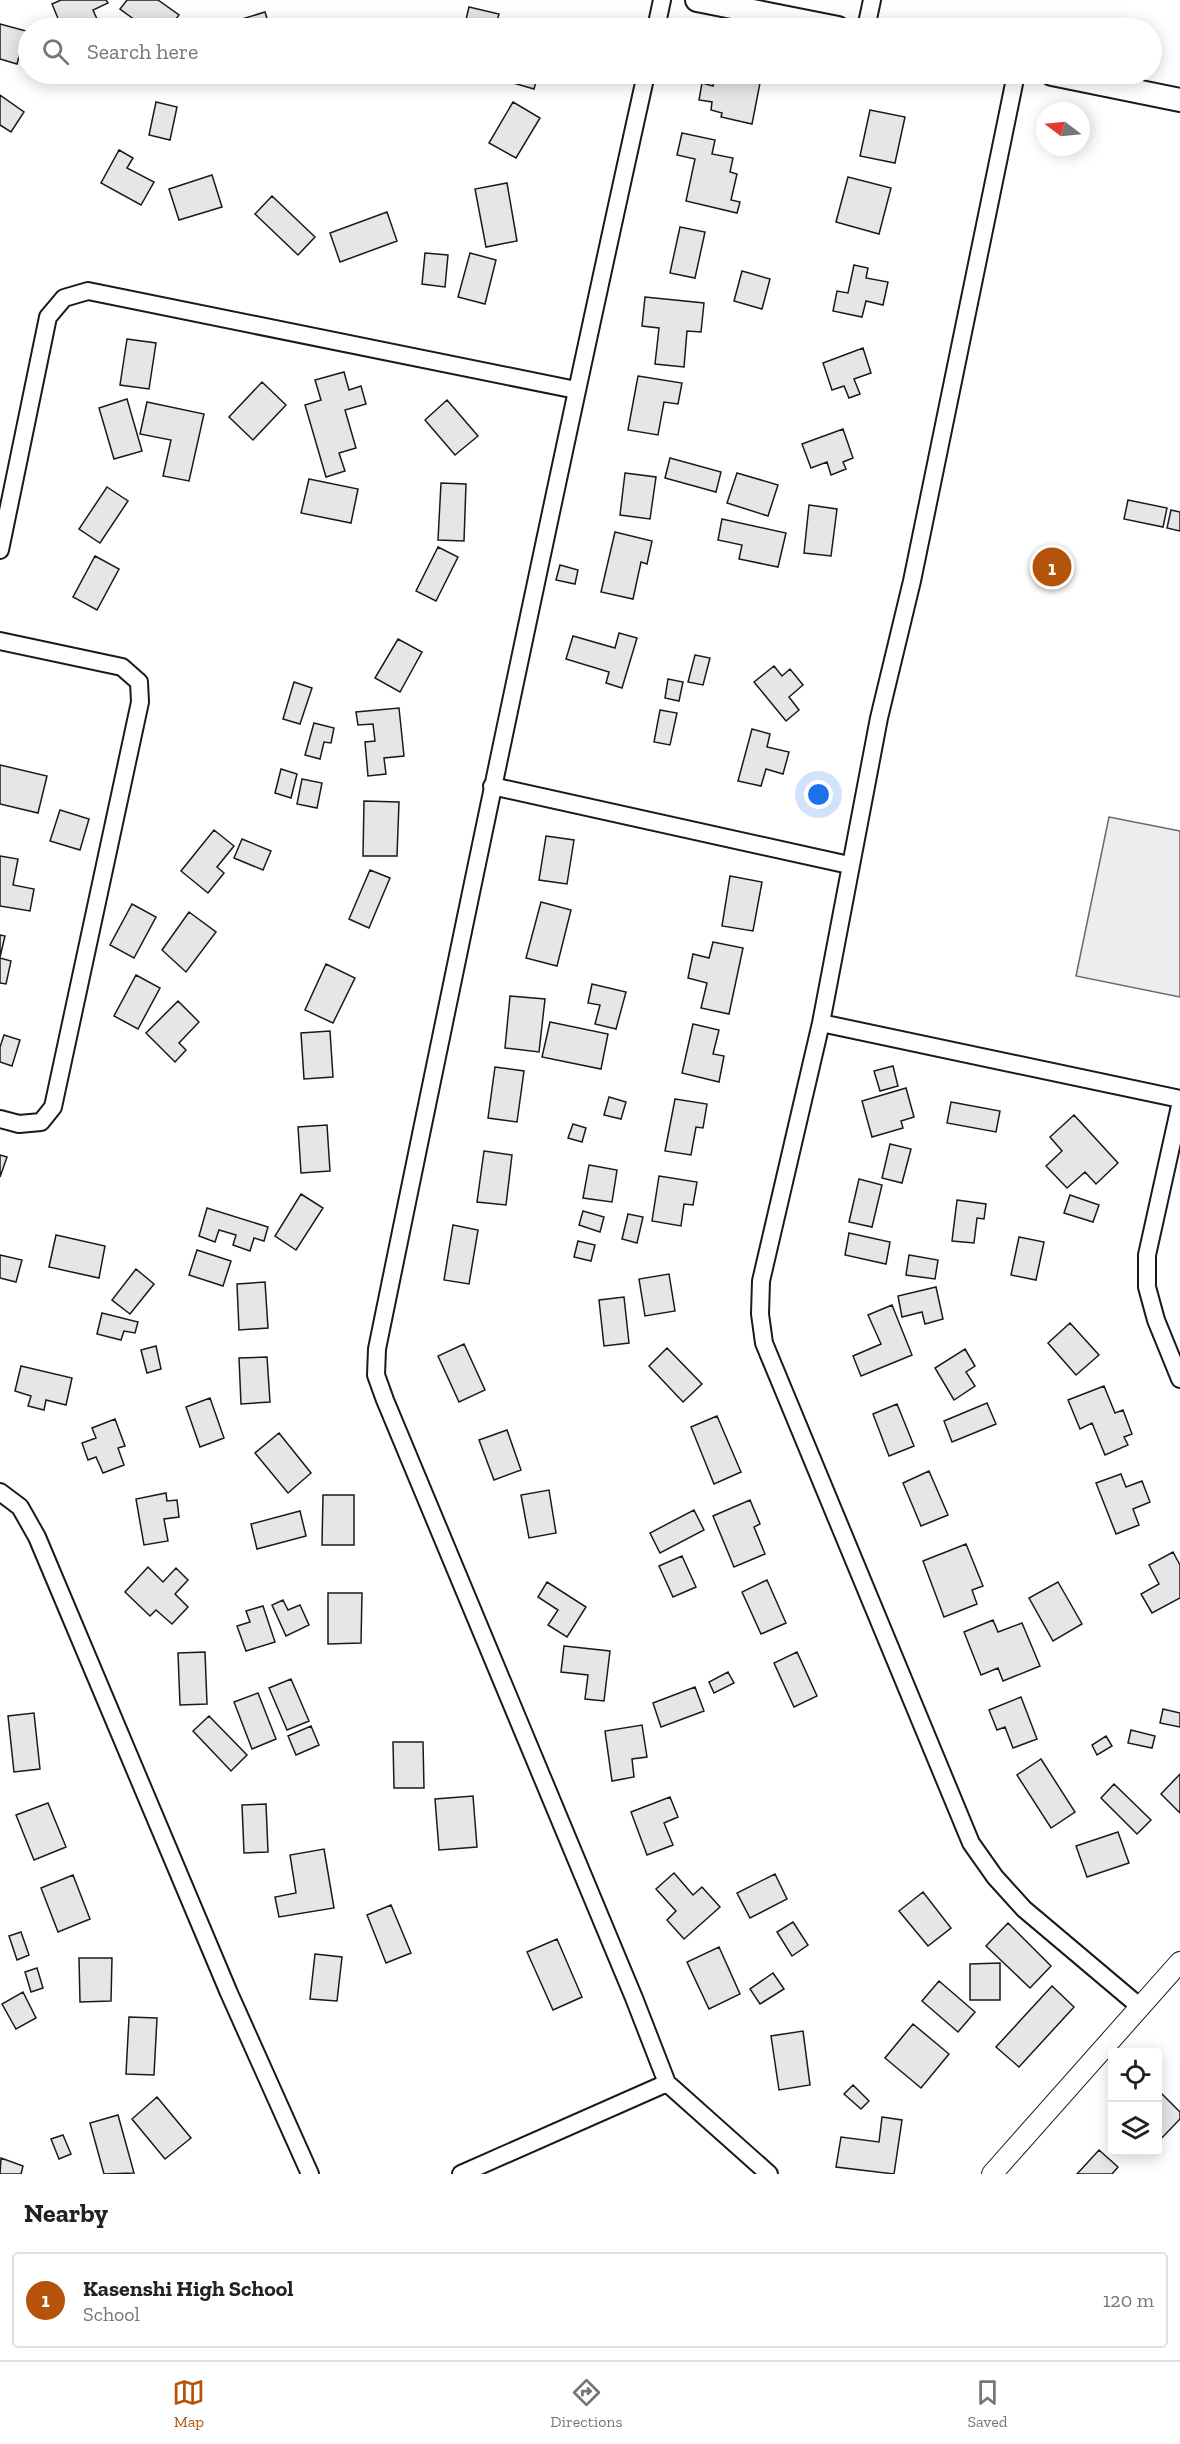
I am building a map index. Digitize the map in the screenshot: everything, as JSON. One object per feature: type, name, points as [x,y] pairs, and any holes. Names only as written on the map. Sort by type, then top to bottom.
[{"type":"main road","points":[[697,0],[788,18]]},
{"type":"main road","points":[[1101,84],[1180,100]]},
{"type":"street","points":[[658,18],[662,0]]},
{"type":"street","points":[[868,18],[872,0]]},
{"type":"street","points":[[644,84],[492,786],[377,1349],[376,1375],[667,2083],[769,2174]]},
{"type":"street","points":[[1014,84],[912,581],[879,718],[820,1023],[761,1281],[760,1314],[764,1343],[971,1843],[995,1877],[1024,1909],[1139,2006]]},
{"type":"street","points":[[0,550],[48,317],[64,298],[88,291],[576,390]]},
{"type":"street","points":[[0,641],[122,667],[139,681],[140,702],[53,1107],[41,1122],[19,1124],[0,1119]]},
{"type":"street","points":[[492,786],[849,866]]},
{"type":"street","points":[[820,1023],[1180,1099]]},
{"type":"street","points":[[1180,1106],[1147,1255],[1147,1287],[1156,1320],[1180,1379]]},
{"type":"street","points":[[0,1491],[20,1508],[37,1537],[229,1993],[310,2174]]},
{"type":"street","points":[[992,2174],[1180,1962]]},
{"type":"street","points":[[461,2174],[667,2083]]},
{"type":"shaded area","points":[[1109,817],[1180,831],[1180,997],[1076,976]]},
{"type":"building","points":[[61,0],[106,0],[108,3],[93,10],[97,18],[58,18],[52,4]]},
{"type":"building","points":[[127,0],[158,0],[179,15],[177,18],[132,18],[120,9]]},
{"type":"building","points":[[469,7],[499,14],[498,18],[466,18]]},
{"type":"building","points":[[265,12],[267,18],[245,18]]},
{"type":"building","points":[[0,24],[18,29],[17,64],[0,59]]},
{"type":"building","points":[[517,84],[535,84],[534,89]]},
{"type":"building","points":[[702,84],[713,86],[714,84],[760,84],[752,124],[721,117],[722,113],[711,110],[712,102],[699,100]]},
{"type":"building","points":[[0,95],[24,112],[11,132],[0,125]]},
{"type":"building","points":[[156,102],[177,107],[170,140],[149,135]]},
{"type":"building","points":[[513,102],[540,118],[516,158],[489,143]]},
{"type":"building","points":[[870,110],[905,117],[895,163],[860,156]]},
{"type":"building","points":[[682,133],[715,140],[712,154],[733,158],[730,172],[737,174],[731,200],[740,202],[737,213],[686,201],[695,159],[677,155]]},
{"type":"building","points":[[119,150],[133,158],[127,168],[154,182],[141,205],[101,183]]},
{"type":"building","points":[[212,175],[222,207],[179,220],[169,189]]},
{"type":"building","points":[[848,177],[891,188],[879,234],[836,222]]},
{"type":"building","points":[[507,183],[517,241],[486,247],[475,189]]},
{"type":"building","points":[[272,196],[315,237],[298,255],[255,214]]},
{"type":"building","points":[[387,212],[397,241],[340,262],[330,233]]},
{"type":"building","points":[[680,227],[705,232],[695,278],[670,273]]},
{"type":"building","points":[[425,253],[448,255],[445,287],[422,284]]},
{"type":"building","points":[[470,253],[496,260],[485,304],[458,297]]},
{"type":"building","points":[[854,265],[868,268],[866,278],[888,282],[883,305],[866,301],[862,317],[833,311],[837,291],[848,293]]},
{"type":"building","points":[[742,271],[770,279],[762,309],[734,301]]},
{"type":"building","points":[[645,297],[704,303],[701,332],[687,331],[684,367],[655,364],[659,328],[642,326]]},
{"type":"building","points":[[127,339],[156,343],[149,389],[120,385]]},
{"type":"building","points":[[863,348],[871,373],[854,379],[860,394],[849,398],[844,386],[832,390],[823,363]]},
{"type":"building","points":[[344,372],[349,390],[361,386],[366,404],[345,410],[356,448],[339,453],[345,471],[326,477],[305,405],[321,400],[315,380]]},
{"type":"building","points":[[638,376],[682,383],[678,404],[664,402],[658,435],[628,430]]},
{"type":"building","points":[[262,382],[286,405],[253,440],[229,417]]},
{"type":"building","points":[[127,399],[142,451],[114,459],[99,408]]},
{"type":"building","points":[[447,400],[478,436],[455,455],[425,420]]},
{"type":"building","points":[[147,402],[204,414],[189,481],[163,476],[171,440],[140,434]]},
{"type":"building","points":[[843,429],[853,458],[843,462],[846,469],[831,475],[827,462],[811,468],[802,444]]},
{"type":"building","points":[[670,458],[721,472],[716,492],[665,478]]},
{"type":"building","points":[[625,473],[656,477],[650,519],[620,515]]},
{"type":"building","points":[[737,473],[778,485],[768,516],[727,503]]},
{"type":"building","points":[[309,479],[358,489],[351,523],[301,513]]},
{"type":"building","points":[[441,483],[466,484],[464,541],[438,540]]},
{"type":"building","points":[[107,487],[128,501],[100,543],[79,529]]},
{"type":"building","points":[[1128,500],[1167,508],[1163,527],[1124,519]]},
{"type":"building","points":[[809,505],[837,509],[831,556],[804,553]]},
{"type":"building","points":[[1171,510],[1180,512],[1180,531],[1167,528]]},
{"type":"building","points":[[722,519],[786,533],[778,567],[739,559],[742,545],[718,540]]},
{"type":"building","points":[[615,532],[652,541],[647,564],[641,562],[633,599],[601,592]]},
{"type":"building","points":[[438,547],[458,557],[436,601],[416,591]]},
{"type":"building","points":[[95,556],[119,569],[97,610],[73,597]]},
{"type":"building","points":[[560,565],[578,570],[575,584],[556,580]]},
{"type":"building","points":[[619,633],[637,638],[622,688],[606,683],[609,672],[566,659],[573,636],[615,648]]},
{"type":"building","points":[[398,639],[422,652],[400,692],[375,678]]},
{"type":"building","points":[[695,655],[710,658],[703,685],[688,682]]},
{"type":"building","points":[[774,666],[782,676],[790,669],[803,685],[789,697],[799,710],[786,721],[754,682]]},
{"type":"building","points":[[668,679],[683,682],[679,701],[665,698]]},
{"type":"building","points":[[294,682],[312,688],[300,724],[283,719]]},
{"type":"building","points":[[399,708],[404,756],[384,758],[386,774],[368,776],[365,742],[375,741],[373,724],[358,725],[356,712]]},
{"type":"building","points":[[660,710],[677,713],[670,745],[654,742]]},
{"type":"building","points":[[314,723],[334,728],[331,743],[324,742],[320,759],[305,755]]},
{"type":"building","points":[[752,729],[770,734],[767,747],[789,752],[783,774],[766,769],[761,786],[738,781]]},
{"type":"building","points":[[0,765],[47,776],[38,813],[0,804]]},
{"type":"building","points":[[281,769],[297,774],[291,798],[275,793]]},
{"type":"building","points":[[302,779],[322,783],[317,808],[297,804]]},
{"type":"building","points":[[364,801],[399,802],[397,856],[363,856]]},
{"type":"building","points":[[60,810],[89,819],[80,850],[50,841]]},
{"type":"building","points":[[214,830],[234,846],[217,867],[224,873],[208,893],[181,871]]},
{"type":"building","points":[[546,836],[574,840],[567,884],[539,880]]},
{"type":"building","points":[[242,839],[271,851],[263,870],[234,858]]},
{"type":"building","points":[[0,856],[18,859],[13,885],[34,889],[30,911],[0,906]]},
{"type":"building","points":[[370,870],[390,878],[369,928],[349,919]]},
{"type":"building","points":[[730,876],[762,882],[753,931],[722,926]]},
{"type":"building","points":[[541,902],[571,910],[557,966],[526,958]]},
{"type":"building","points":[[132,904],[156,917],[134,958],[110,945]]},
{"type":"building","points":[[189,912],[216,932],[186,972],[162,950]]},
{"type":"building","points":[[0,935],[5,936],[0,957]]},
{"type":"building","points":[[713,942],[743,948],[729,1014],[701,1008],[707,983],[688,978],[693,954],[709,958]]},
{"type":"building","points":[[0,958],[11,961],[6,984],[0,983]]},
{"type":"building","points":[[326,964],[355,978],[333,1023],[305,1010]]},
{"type":"building","points":[[136,975],[160,988],[138,1029],[114,1016]]},
{"type":"building","points":[[592,984],[626,992],[616,1029],[595,1024],[600,1005],[588,1003]]},
{"type":"building","points":[[510,996],[545,999],[539,1052],[505,1048]]},
{"type":"building","points":[[178,1001],[199,1022],[179,1043],[186,1050],[175,1062],[146,1033]]},
{"type":"building","points":[[550,1022],[608,1034],[601,1069],[542,1057]]},
{"type":"building","points":[[693,1024],[719,1030],[713,1054],[724,1056],[719,1082],[682,1073]]},
{"type":"building","points":[[330,1031],[333,1077],[304,1079],[301,1033]]},
{"type":"building","points":[[4,1035],[20,1040],[12,1066],[0,1062],[0,1047]]},
{"type":"building","points":[[893,1066],[898,1086],[880,1091],[874,1071]]},
{"type":"building","points":[[495,1067],[524,1071],[517,1122],[488,1118]]},
{"type":"building","points":[[906,1088],[914,1117],[901,1121],[903,1128],[872,1137],[862,1101]]},
{"type":"building","points":[[609,1097],[626,1102],[621,1119],[604,1115]]},
{"type":"building","points":[[675,1099],[707,1104],[703,1128],[696,1127],[691,1155],[665,1151]]},
{"type":"building","points":[[951,1102],[1000,1111],[996,1132],[947,1123]]},
{"type":"building","points":[[1074,1115],[1118,1163],[1096,1184],[1085,1172],[1067,1188],[1046,1166],[1062,1151],[1050,1137]]},
{"type":"building","points":[[573,1124],[586,1128],[582,1142],[568,1138]]},
{"type":"building","points":[[327,1125],[330,1171],[301,1173],[298,1127]]},
{"type":"building","points":[[890,1144],[911,1149],[902,1183],[882,1178]]},
{"type":"building","points":[[484,1151],[512,1155],[506,1205],[477,1202]]},
{"type":"building","points":[[0,1155],[7,1157],[0,1177]]},
{"type":"building","points":[[589,1165],[617,1170],[612,1202],[583,1198]]},
{"type":"building","points":[[659,1176],[697,1182],[693,1205],[684,1204],[681,1226],[652,1221]]},
{"type":"building","points":[[859,1179],[882,1185],[872,1227],[849,1222]]},
{"type":"building","points":[[301,1194],[323,1208],[296,1250],[275,1236]]},
{"type":"building","points":[[1070,1195],[1099,1205],[1093,1222],[1064,1213]]},
{"type":"building","points":[[957,1200],[986,1204],[984,1219],[977,1218],[974,1243],[952,1241]]},
{"type":"building","points":[[207,1208],[268,1227],[264,1241],[254,1238],[250,1251],[233,1245],[236,1235],[219,1230],[215,1242],[199,1236]]},
{"type":"building","points":[[583,1211],[604,1217],[600,1232],[579,1225]]},
{"type":"building","points":[[628,1214],[643,1217],[637,1243],[622,1239]]},
{"type":"building","points":[[453,1225],[478,1230],[469,1284],[444,1280]]},
{"type":"building","points":[[849,1233],[890,1242],[886,1264],[845,1255]]},
{"type":"building","points":[[56,1235],[105,1246],[99,1278],[49,1267]]},
{"type":"building","points":[[1019,1237],[1044,1242],[1036,1280],[1011,1275]]},
{"type":"building","points":[[578,1241],[595,1245],[591,1261],[574,1257]]},
{"type":"building","points":[[197,1250],[231,1261],[223,1286],[189,1275]]},
{"type":"building","points":[[0,1255],[22,1260],[16,1282],[0,1278]]},
{"type":"building","points":[[909,1255],[938,1260],[935,1279],[906,1275]]},
{"type":"building","points":[[136,1269],[154,1284],[130,1314],[112,1300]]},
{"type":"building","points":[[669,1274],[675,1311],[645,1316],[639,1279]]},
{"type":"building","points":[[265,1282],[268,1328],[239,1330],[237,1284]]},
{"type":"building","points":[[936,1287],[943,1319],[925,1324],[922,1312],[902,1317],[898,1296]]},
{"type":"building","points":[[624,1297],[629,1343],[604,1346],[599,1300]]},
{"type":"building","points":[[892,1305],[912,1355],[861,1376],[853,1356],[881,1344],[868,1315]]},
{"type":"building","points":[[102,1313],[138,1322],[135,1333],[124,1331],[121,1340],[97,1334]]},
{"type":"building","points":[[1070,1323],[1099,1355],[1076,1375],[1048,1343]]},
{"type":"building","points":[[464,1344],[485,1390],[459,1402],[438,1356]]},
{"type":"building","points":[[156,1346],[161,1369],[147,1373],[141,1350]]},
{"type":"building","points":[[667,1348],[702,1384],[683,1402],[649,1366]]},
{"type":"building","points":[[965,1349],[975,1366],[966,1372],[975,1386],[954,1400],[935,1368]]},
{"type":"building","points":[[267,1357],[270,1402],[241,1404],[239,1358]]},
{"type":"building","points":[[21,1366],[72,1378],[66,1405],[46,1400],[44,1410],[28,1406],[31,1396],[15,1391]]},
{"type":"building","points":[[1104,1386],[1115,1413],[1123,1410],[1132,1434],[1124,1437],[1128,1445],[1105,1455],[1092,1423],[1080,1429],[1068,1400]]},
{"type":"building","points":[[210,1398],[224,1438],[200,1447],[186,1407]]},
{"type":"building","points":[[987,1403],[996,1424],[952,1442],[944,1421]]},
{"type":"building","points":[[897,1404],[914,1446],[889,1456],[873,1414]]},
{"type":"building","points":[[717,1416],[741,1472],[714,1484],[691,1427]]},
{"type":"building","points":[[115,1419],[125,1446],[118,1448],[124,1465],[103,1473],[96,1457],[88,1460],[82,1443],[96,1438],[92,1428]]},
{"type":"building","points":[[507,1430],[521,1470],[494,1480],[479,1440]]},
{"type":"building","points":[[279,1433],[311,1473],[288,1493],[255,1453]]},
{"type":"building","points":[[929,1471],[948,1515],[921,1526],[903,1483]]},
{"type":"building","points":[[1121,1474],[1126,1487],[1142,1481],[1150,1502],[1133,1509],[1139,1525],[1116,1534],[1096,1483]]},
{"type":"building","points":[[549,1490],[556,1533],[529,1538],[521,1495]]},
{"type":"building","points":[[166,1493],[167,1501],[177,1500],[179,1517],[164,1519],[168,1541],[144,1545],[136,1499]]},
{"type":"building","points":[[323,1495],[354,1495],[354,1545],[322,1545]]},
{"type":"building","points":[[750,1500],[760,1524],[754,1527],[765,1554],[734,1567],[713,1516]]},
{"type":"building","points":[[694,1510],[704,1530],[660,1553],[650,1533]]},
{"type":"building","points":[[300,1511],[306,1536],[257,1549],[251,1524]]},
{"type":"building","points":[[966,1544],[983,1586],[972,1590],[977,1604],[944,1617],[923,1561]]},
{"type":"building","points":[[1173,1552],[1180,1565],[1180,1598],[1152,1613],[1141,1594],[1159,1584],[1149,1565]]},
{"type":"building","points":[[682,1556],[696,1587],[673,1597],[659,1566]]},
{"type":"building","points":[[148,1567],[163,1582],[176,1568],[188,1580],[175,1594],[188,1607],[172,1624],[156,1610],[150,1616],[125,1592]]},
{"type":"building","points":[[767,1580],[786,1623],[761,1634],[742,1592]]},
{"type":"building","points":[[547,1582],[586,1607],[567,1637],[548,1625],[558,1610],[538,1597]]},
{"type":"building","points":[[1058,1582],[1082,1624],[1053,1641],[1029,1598]]},
{"type":"building","points":[[328,1593],[362,1593],[361,1643],[328,1644]]},
{"type":"building","points":[[283,1600],[288,1610],[300,1605],[309,1625],[286,1636],[272,1605]]},
{"type":"building","points":[[263,1606],[275,1642],[246,1651],[237,1626],[250,1622],[246,1611]]},
{"type":"building","points":[[993,1620],[998,1632],[1022,1623],[1040,1666],[1003,1681],[998,1668],[981,1675],[964,1632]]},
{"type":"building","points":[[564,1646],[610,1651],[604,1701],[585,1699],[588,1675],[561,1672]]},
{"type":"building","points":[[205,1652],[207,1704],[180,1705],[178,1653]]},
{"type":"building","points":[[797,1652],[817,1696],[794,1707],[774,1663]]},
{"type":"building","points":[[728,1672],[734,1683],[714,1693],[709,1682]]},
{"type":"building","points":[[291,1679],[309,1721],[287,1730],[269,1688]]},
{"type":"building","points":[[695,1687],[704,1711],[661,1727],[653,1703]]},
{"type":"building","points":[[258,1693],[276,1739],[252,1749],[234,1702]]},
{"type":"building","points":[[1021,1697],[1037,1739],[1013,1748],[1005,1727],[997,1730],[989,1710]]},
{"type":"building","points":[[1163,1709],[1180,1713],[1180,1727],[1160,1723]]},
{"type":"building","points":[[34,1713],[40,1769],[14,1772],[8,1716]]},
{"type":"building","points":[[209,1716],[247,1755],[231,1771],[193,1731]]},
{"type":"building","points":[[642,1725],[647,1757],[632,1759],[634,1777],[612,1781],[605,1731]]},
{"type":"building","points":[[311,1726],[319,1745],[296,1755],[288,1736]]},
{"type":"building","points":[[1131,1730],[1155,1736],[1152,1748],[1128,1743]]},
{"type":"building","points":[[1106,1736],[1112,1746],[1097,1755],[1092,1745]]},
{"type":"building","points":[[393,1742],[423,1742],[424,1788],[394,1788]]},
{"type":"building","points":[[1041,1759],[1075,1812],[1051,1828],[1017,1775]]},
{"type":"building","points":[[1180,1774],[1180,1813],[1161,1794]]},
{"type":"building","points":[[1114,1784],[1151,1820],[1137,1834],[1101,1798]]},
{"type":"building","points":[[473,1796],[477,1847],[439,1850],[435,1799]]},
{"type":"building","points":[[670,1797],[678,1817],[664,1823],[673,1845],[647,1855],[631,1812]]},
{"type":"building","points":[[48,1803],[66,1847],[34,1860],[16,1815]]},
{"type":"building","points":[[266,1804],[268,1852],[244,1853],[242,1805]]},
{"type":"building","points":[[1118,1832],[1129,1863],[1087,1877],[1076,1846]]},
{"type":"building","points":[[324,1849],[334,1908],[279,1917],[275,1897],[296,1893],[290,1855]]},
{"type":"building","points":[[674,1873],[693,1895],[702,1887],[720,1907],[684,1939],[667,1920],[676,1911],[656,1889]]},
{"type":"building","points":[[775,1874],[787,1899],[750,1918],[737,1893]]},
{"type":"building","points":[[73,1875],[90,1919],[58,1932],[41,1888]]},
{"type":"building","points":[[923,1892],[951,1928],[928,1946],[899,1911]]},
{"type":"building","points":[[391,1905],[411,1953],[386,1963],[367,1915]]},
{"type":"building","points":[[793,1922],[808,1945],[792,1956],[777,1932]]},
{"type":"building","points":[[1008,1923],[1051,1966],[1030,1988],[986,1946]]},
{"type":"building","points":[[21,1932],[29,1955],[17,1960],[9,1936]]},
{"type":"building","points":[[557,1939],[582,1997],[553,2010],[527,1952]]},
{"type":"building","points":[[719,1947],[740,1994],[709,2009],[687,1962]]},
{"type":"building","points":[[315,1954],[342,1957],[337,2001],[310,1999]]},
{"type":"building","points":[[79,1958],[112,1958],[111,2001],[80,2002]]},
{"type":"building","points":[[1000,1963],[1000,2000],[970,2000],[970,1964]]},
{"type":"building","points":[[37,1968],[43,1988],[31,1992],[25,1972]]},
{"type":"building","points":[[773,1973],[784,1989],[760,2004],[750,1989]]},
{"type":"building","points":[[939,1981],[975,2012],[958,2032],[922,2001]]},
{"type":"building","points":[[1052,1986],[1074,2007],[1019,2067],[996,2047]]},
{"type":"building","points":[[23,1992],[36,2018],[16,2029],[2,2004]]},
{"type":"building","points":[[129,2017],[157,2018],[154,2075],[126,2074]]},
{"type":"building","points":[[913,2024],[949,2054],[921,2088],[885,2058]]},
{"type":"building","points":[[803,2031],[810,2085],[779,2090],[771,2036]]},
{"type":"building","points":[[853,2085],[869,2101],[861,2109],[844,2094]]},
{"type":"building","points":[[1162,2094],[1180,2112],[1180,2119],[1162,2138]]},
{"type":"building","points":[[157,2097],[191,2138],[165,2159],[132,2119]]},
{"type":"building","points":[[118,2115],[134,2173],[104,2174],[90,2123]]},
{"type":"building","points":[[882,2117],[902,2120],[894,2174],[836,2167],[841,2137],[879,2142]]},
{"type":"building","points":[[63,2135],[71,2154],[59,2159],[51,2139]]},
{"type":"building","points":[[1099,2150],[1118,2167],[1112,2174],[1077,2174]]},
{"type":"building","points":[[1,2158],[23,2166],[21,2174],[0,2174]]},
{"type":"place","name":"Kasenshi High School","points":[[1052,567]]}]
